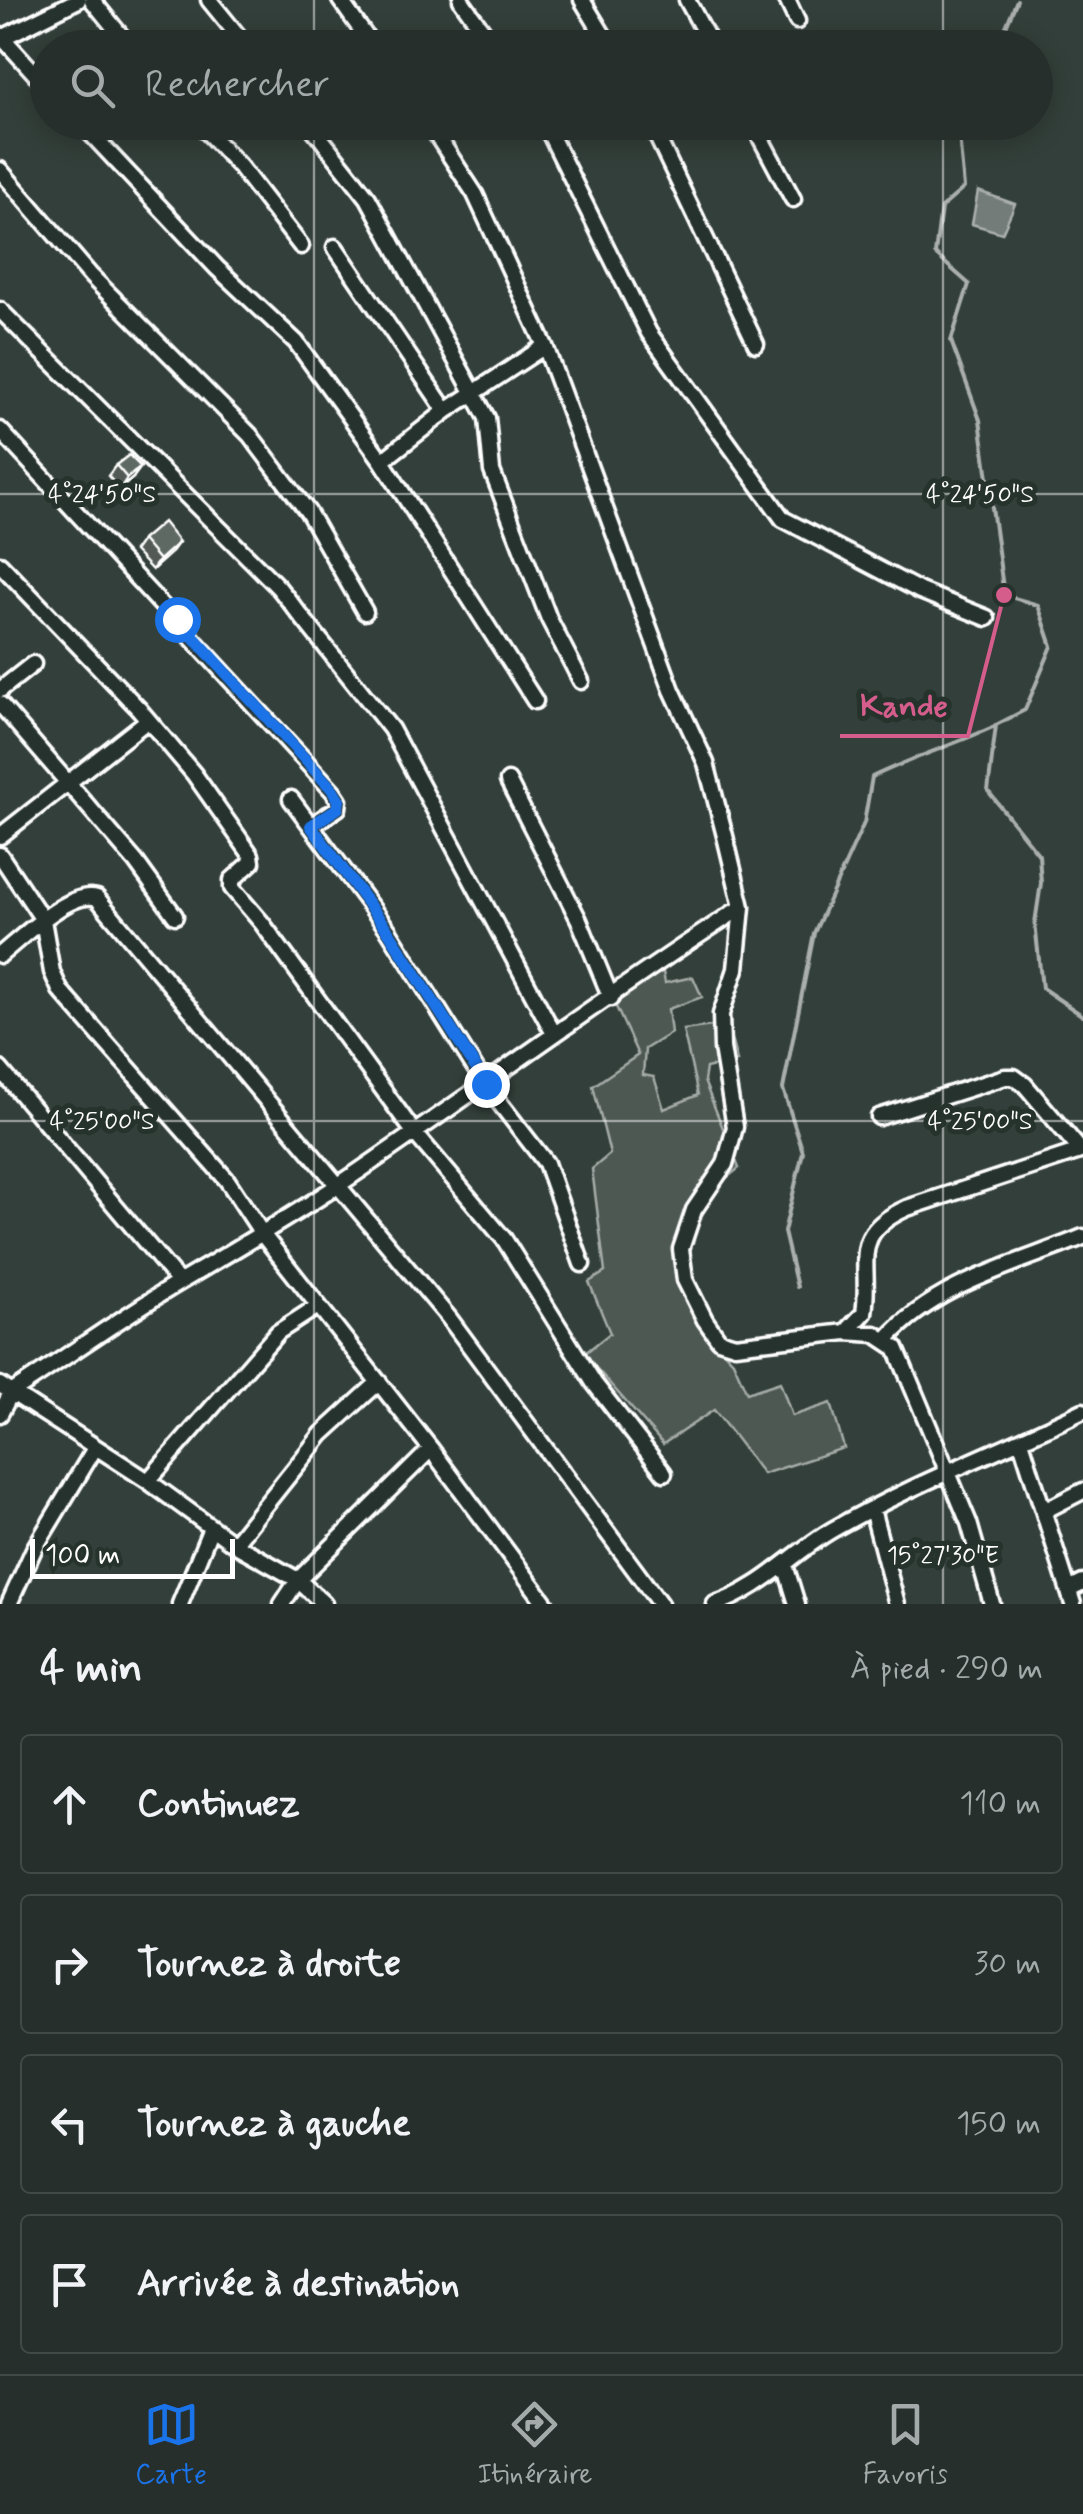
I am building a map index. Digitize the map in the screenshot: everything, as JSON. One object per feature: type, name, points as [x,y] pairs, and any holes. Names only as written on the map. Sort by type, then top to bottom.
[{"type":"street","points":[[30,68],[1,37],[78,0]]},
{"type":"street","points":[[92,0],[116,30]]},
{"type":"street","points":[[210,0],[234,30]]},
{"type":"street","points":[[340,0],[361,30]]},
{"type":"street","points":[[460,0],[482,30]]},
{"type":"street","points":[[582,0],[600,30]]},
{"type":"street","points":[[688,0],[704,30]]},
{"type":"street","points":[[787,0],[797,21]]},
{"type":"street","points":[[97,140],[217,268],[296,342],[382,461],[535,701]]},
{"type":"street","points":[[215,140],[301,246]]},
{"type":"street","points":[[322,140],[368,198],[490,426],[492,471],[549,619],[581,681]]},
{"type":"street","points":[[440,140],[475,194],[545,346],[672,690],[706,763],[742,907],[736,969],[721,1014],[722,1048],[735,1127],[725,1164],[694,1210],[686,1230],[681,1250],[685,1280],[719,1340],[735,1346],[846,1332],[875,1334],[896,1348],[969,1523],[992,1604]]},
{"type":"street","points":[[553,140],[649,333],[783,519],[920,592],[987,618]]},
{"type":"street","points":[[659,140],[756,344]]},
{"type":"street","points":[[761,140],[793,200]]},
{"type":"street","points":[[0,170],[91,276],[250,435],[308,512],[365,612]]},
{"type":"street","points":[[335,247],[446,411]]},
{"type":"street","points":[[0,310],[278,587],[391,729],[554,1032]]},
{"type":"street","points":[[382,461],[446,411],[545,346]]},
{"type":"street","points":[[0,430],[333,790],[339,800],[338,808],[311,826]]},
{"type":"street","points":[[0,564],[194,774],[249,850],[252,862],[232,880],[232,888],[262,922],[414,1131],[504,1239],[594,1383],[664,1473]]},
{"type":"street","points":[[0,690],[33,664]]},
{"type":"street","points":[[0,704],[136,862],[175,916]]},
{"type":"street","points":[[0,836],[148,720]]},
{"type":"street","points":[[508,781],[580,920],[610,998]]},
{"type":"street","points":[[291,799],[389,932],[486,1084],[546,1163],[582,1264]]},
{"type":"street","points":[[0,855],[43,920],[52,972],[60,990],[227,1180],[263,1235],[431,1449],[546,1604]]},
{"type":"street","points":[[0,955],[43,920],[80,897],[97,898],[449,1318],[660,1604]]},
{"type":"street","points":[[0,1414],[6,1389],[263,1235],[486,1084],[554,1032],[610,998],[663,957],[742,907]]},
{"type":"street","points":[[2,1075],[179,1282]]},
{"type":"street","points":[[846,1332],[864,1314],[867,1248],[872,1230],[883,1218],[1082,1151],[1014,1077],[878,1117]]},
{"type":"street","points":[[886,1339],[902,1322],[952,1290],[1083,1237]]},
{"type":"street","points":[[148,1481],[278,1332],[318,1306]]},
{"type":"street","points":[[234,1544],[322,1434],[379,1382]]},
{"type":"street","points":[[6,1389],[148,1481],[234,1544],[298,1580],[324,1604]]},
{"type":"street","points":[[715,1604],[752,1590],[830,1531],[1083,1411]]},
{"type":"street","points":[[1021,1441],[1075,1592]]},
{"type":"street","points":[[9,1604],[34,1549],[95,1448]]},
{"type":"street","points":[[282,1604],[298,1580],[431,1449]]},
{"type":"street","points":[[1044,1511],[1083,1491]]},
{"type":"street","points":[[872,1509],[897,1604]]},
{"type":"street","points":[[180,1604],[211,1528]]},
{"type":"street","points":[[784,1565],[796,1604]]},
{"type":"shaded area","points":[[978,191],[1015,204],[1002,233],[972,224]]},
{"type":"shaded area","points":[[661,961],[665,983],[693,977],[702,997],[668,1009],[671,1033],[645,1049],[643,1075],[654,1077],[664,1109],[698,1095],[683,1030],[727,1024],[737,1061],[706,1068],[704,1081],[739,1168],[688,1209],[694,1320],[733,1361],[747,1393],[780,1382],[792,1416],[831,1403],[844,1448],[763,1474],[714,1410],[663,1444],[584,1354],[610,1333],[589,1282],[605,1272],[592,1169],[610,1154],[593,1086],[638,1055],[613,1000]]},
{"type":"building","points":[[129,455],[141,467],[127,478],[116,465]]},
{"type":"building","points":[[163,522],[179,542],[159,560],[142,540]]},
{"type":"waterway","points":[[1004,30],[1017,0]]},
{"type":"waterway","points":[[959,140],[964,188],[941,208],[935,254],[969,284],[951,341],[980,420],[1004,595],[1038,605],[1052,646],[1025,710],[996,725],[988,791],[1039,855],[1041,883],[1035,923],[1042,988],[1083,1016]]},
{"type":"waterway","points":[[797,1287],[784,1232],[803,1152],[783,1089],[814,933],[864,823],[872,777],[995,726]]},
{"type":"place","name":"Kande","points":[[1004,595]]},
{"type":"route","points":[[177,619],[333,790],[339,800],[338,808],[311,826],[389,932],[486,1084]]}]
